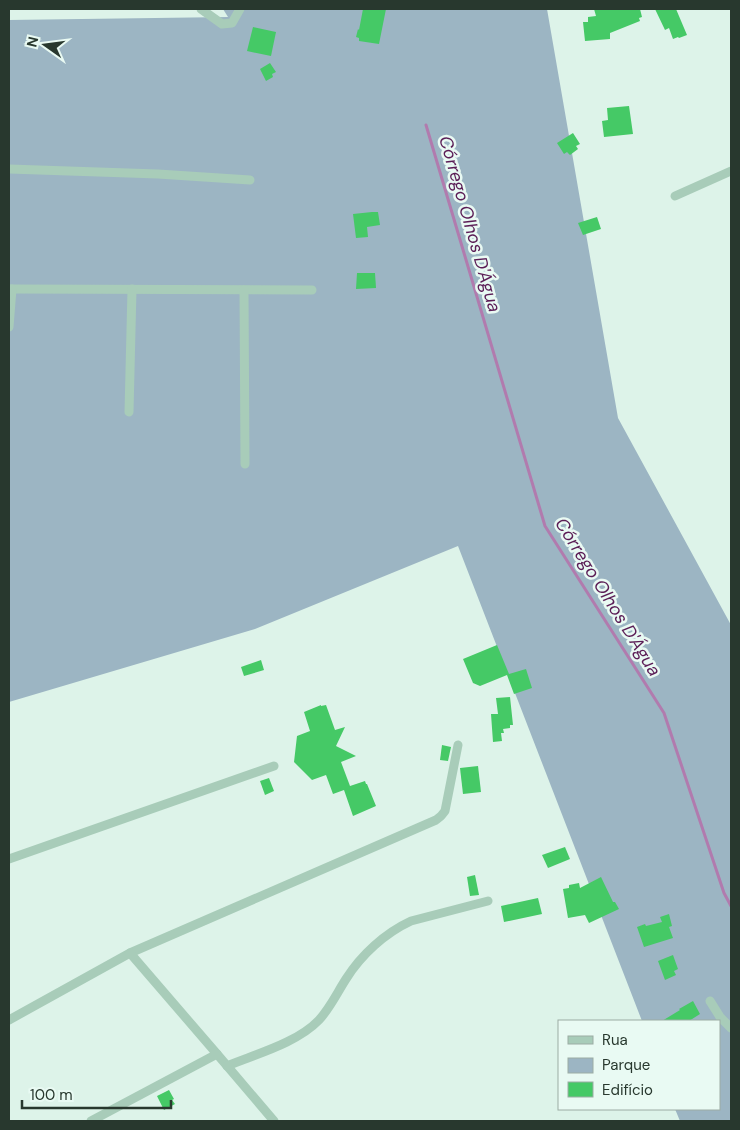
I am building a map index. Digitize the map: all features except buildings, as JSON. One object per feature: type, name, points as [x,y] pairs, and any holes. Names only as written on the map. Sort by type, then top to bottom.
[{"type":"street","points":[[201,9],[222,24],[232,23],[240,9]]},
{"type":"street","points":[[9,169],[158,174],[250,180]]},
{"type":"street","points":[[675,196],[731,171]]},
{"type":"street","points":[[9,327],[10,289],[312,290]]},
{"type":"street","points":[[129,412],[132,289]]},
{"type":"street","points":[[244,290],[245,464]]},
{"type":"street","points":[[9,1020],[130,953],[436,820],[445,811],[458,745]]},
{"type":"street","points":[[9,859],[274,766]]},
{"type":"street","points":[[227,1066],[279,1045],[310,1028],[327,1010],[353,968],[388,934],[400,926],[411,921],[488,900]]},
{"type":"street","points":[[130,953],[274,1121]]},
{"type":"street","points":[[710,1002],[720,1017],[731,1028]]},
{"type":"street","points":[[91,1121],[217,1054]]},
{"type":"green space","points":[[223,9],[547,9],[618,418],[731,625],[731,1121],[680,1121],[675,1110],[720,1110],[720,1020],[642,1020],[458,546],[255,629],[9,702],[9,20],[228,17]]},
{"type":"waterway","name":"Córrego Olhos D'Água","points":[[426,125],[545,526],[664,713],[724,893],[731,906]]}]
